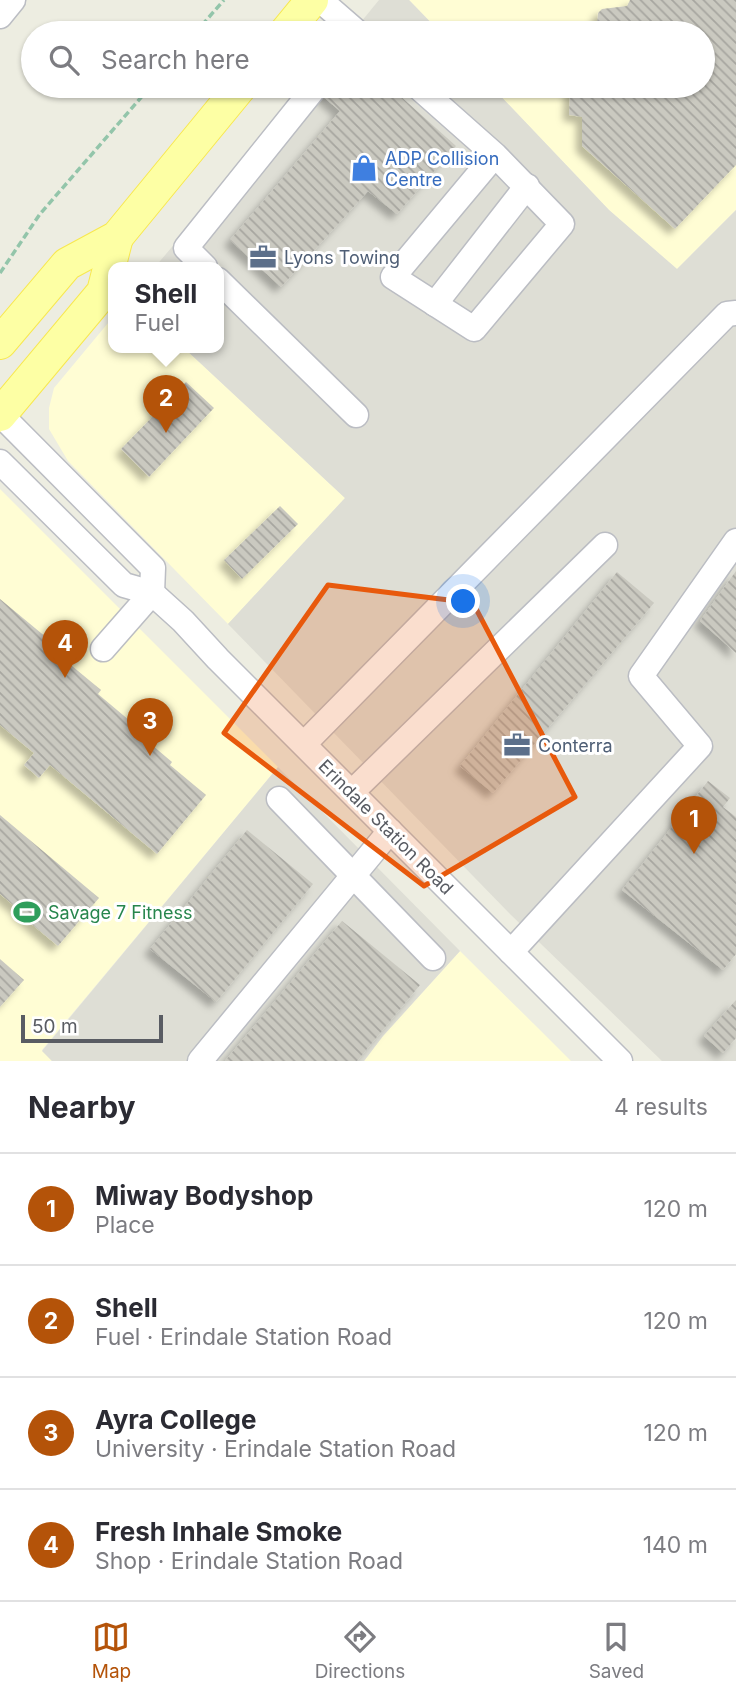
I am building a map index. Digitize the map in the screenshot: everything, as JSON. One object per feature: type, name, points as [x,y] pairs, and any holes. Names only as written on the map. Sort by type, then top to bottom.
[{"type":"main road","points":[[295,21],[312,0]]},
{"type":"main road","points":[[0,343],[67,264],[117,237],[232,98]]},
{"type":"main road","points":[[111,262],[117,237]]},
{"type":"main road","points":[[0,415],[103,292],[108,272]]},
{"type":"street","points":[[0,16],[13,0]]},
{"type":"street","points":[[320,0],[344,21]]},
{"type":"street","points":[[200,262],[186,248],[306,98]]},
{"type":"street","points":[[431,98],[495,155],[562,224],[474,329],[393,276],[495,155]]},
{"type":"street","points":[[435,304],[527,186]]},
{"type":"street","points":[[224,285],[356,415]]},
{"type":"street","points":[[304,744],[727,314],[736,313]]},
{"type":"street","points":[[0,415],[153,568],[152,593],[103,649]]},
{"type":"street","name":"Erindale Station Road","points":[[0,462],[124,586],[152,593],[183,621],[620,1061]]},
{"type":"street","points":[[512,952],[700,746],[641,676],[736,541]]},
{"type":"street","points":[[352,792],[605,545]]},
{"type":"street","points":[[279,799],[433,958]]},
{"type":"street","points":[[200,1061],[390,831]]},
{"type":"path","points":[[206,21],[224,0]]},
{"type":"path","points":[[0,273],[40,214],[141,98]]},
{"type":"highlighted area","points":[[328,585],[473,603],[575,797],[424,886],[224,733]]},
{"type":"shaded area","points":[[379,0],[409,0],[429,21],[362,21]]},
{"type":"shaded area","points":[[409,0],[736,0],[736,210],[677,269],[609,210],[502,98],[715,98],[715,21],[429,21]]},
{"type":"shaded area","points":[[298,98],[502,98],[609,210],[677,269],[736,210],[736,1061],[662,1061],[510,914],[228,624],[345,498],[189,353],[224,353],[224,262],[159,262]]},
{"type":"shaded area","points":[[108,323],[108,353],[189,353],[345,498],[228,624],[68,461],[49,429],[49,408],[54,388]]},
{"type":"shaded area","points":[[0,489],[278,767],[42,1050],[52,1061],[0,1061]]},
{"type":"shaded area","points":[[278,767],[460,951],[383,1036],[364,1061],[52,1061],[42,1051]]},
{"type":"shaded area","points":[[460,951],[571,1061],[364,1061],[383,1036]]},
{"type":"building","points":[[630,0],[736,0],[736,165],[675,229],[582,146],[582,117],[569,115],[570,98],[715,98],[715,21],[597,21],[598,13],[602,9],[627,6]]},
{"type":"building","name":"ADP Collision Centre","points":[[325,98],[402,98],[456,146],[397,214],[368,191],[281,287],[230,240],[340,111]]},
{"type":"building","points":[[186,382],[214,408],[149,477],[121,449]]},
{"type":"building","points":[[280,506],[298,524],[242,579],[224,560]]},
{"type":"building","points":[[736,571],[736,653],[700,621]]},
{"type":"building","points":[[617,572],[654,603],[493,793],[460,766]]},
{"type":"building","points":[[0,599],[47,638],[43,642],[101,690],[98,694],[136,726],[133,729],[206,795],[157,854],[50,765],[39,778],[24,765],[34,753],[0,725]]},
{"type":"building","points":[[708,781],[730,798],[723,807],[736,817],[736,954],[723,970],[622,890]]},
{"type":"building","points":[[0,815],[99,898],[58,946],[0,894]]},
{"type":"building","points":[[247,830],[313,884],[216,1002],[150,949]]},
{"type":"building","points":[[342,921],[420,985],[357,1061],[225,1061]]},
{"type":"building","points":[[0,959],[24,980],[0,1007]]},
{"type":"building","points":[[736,1000],[736,1038],[723,1053],[704,1036]]},
{"type":"place","name":"ADP Collision Centre","points":[[364,168]]},
{"type":"place","name":"Lyons Towing","points":[[263,257]]},
{"type":"place","name":"Shell","points":[[166,433]]},
{"type":"place","name":"Fresh Inhale Smoke","points":[[65,678]]},
{"type":"place","name":"Conterra","points":[[517,745]]},
{"type":"place","name":"Ayra College","points":[[150,756]]},
{"type":"place","name":"Miway Bodyshop","points":[[694,854]]},
{"type":"place","name":"Savage 7 Fitness","points":[[27,912]]}]
